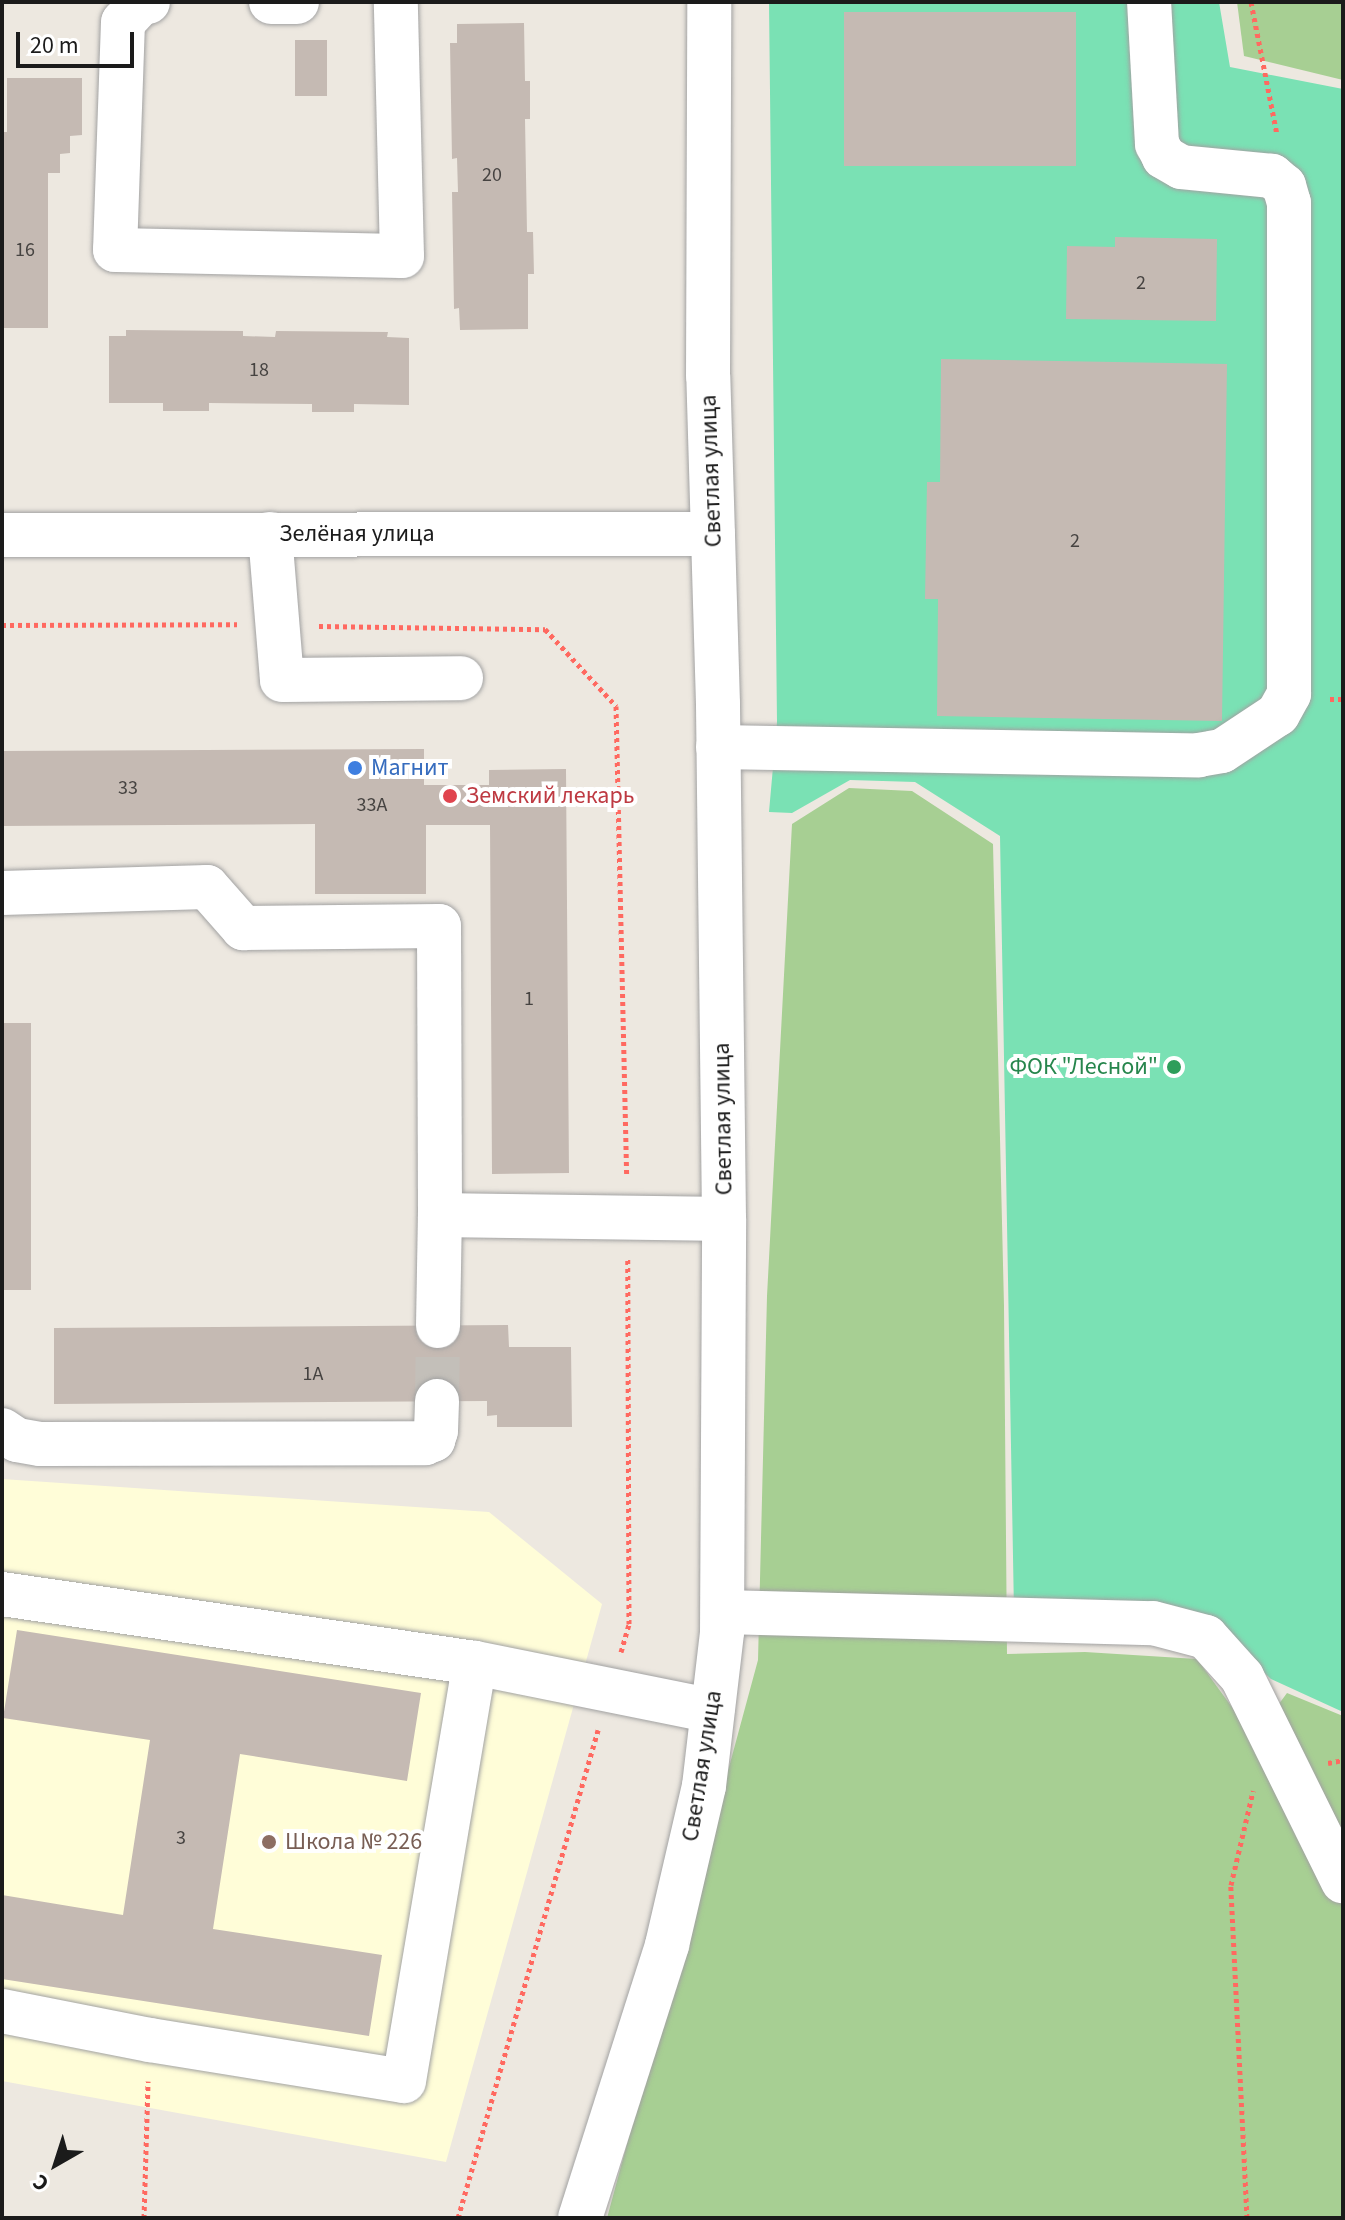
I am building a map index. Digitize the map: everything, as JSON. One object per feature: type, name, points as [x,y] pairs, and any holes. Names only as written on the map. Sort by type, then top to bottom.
[{"type":"street","points":[[148,2],[141,3],[123,22],[115,250],[402,256],[396,2]]},
{"type":"street","points":[[271,2],[297,2]]},
{"type":"street","name":"Светлая улица","points":[[580,2218],[667,1945],[704,1786],[723,1612],[724,1219],[718,747],[708,376],[709,2]]},
{"type":"street","points":[[718,747],[1199,755],[1222,751],[1278,714],[1289,694],[1289,203],[1284,186],[1272,176],[1181,167],[1164,157],[1157,144],[1149,2]]},
{"type":"street","points":[[270,534],[282,680],[461,678]]},
{"type":"street","name":"Зелёная улица","points":[[2,535],[713,534]]},
{"type":"street","points":[[2,893],[207,887],[243,928],[439,926],[438,1326]]},
{"type":"street","points":[[440,1215],[724,1219]]},
{"type":"street","points":[[2,1430],[17,1440],[40,1444],[425,1443],[433,1440],[436,1431],[437,1401]]},
{"type":"street","points":[[2,1594],[475,1663],[712,1711]]},
{"type":"street","points":[[723,1612],[1153,1623],[1206,1637],[1242,1677],[1343,1881]]},
{"type":"street","points":[[2,2011],[150,2040],[404,2081],[475,1663]]},
{"type":"path","points":[[458,2218],[629,1624],[628,1217],[616,706],[545,629]]},
{"type":"path","points":[[1247,2218],[1231,1885],[1253,1789],[1290,1773],[1343,1760]]},
{"type":"path","points":[[144,2218],[150,2040]]},
{"type":"shaded area","name":"Школа № 226","points":[[2,1479],[489,1512],[602,1604],[446,2162],[2,2081]]},
{"type":"green space","name":"ФОК \"Лесной\"","points":[[769,2],[1219,2],[1230,67],[1343,89],[1343,1712],[1271,1679],[1200,1613],[1014,1612],[1000,836],[915,782],[850,780],[792,813],[769,812],[777,722]]},
{"type":"green space","points":[[1237,2],[1343,2],[1343,80],[1244,56]]},
{"type":"green space","points":[[849,788],[912,791],[993,844],[1004,1306],[1007,1654],[1085,1652],[1197,1659],[1234,1710],[1273,1712],[1287,1693],[1343,1716],[1343,2218],[607,2218],[758,1660],[767,1296],[792,824]]},
{"type":"building","points":[[844,12],[1076,12],[1076,166],[844,166]]},
{"type":"building","points":[[524,23],[525,81],[530,81],[530,119],[525,119],[527,232],[533,232],[534,274],[528,274],[528,329],[460,330],[459,308],[454,309],[452,192],[458,192],[457,158],[452,159],[450,43],[457,43],[457,24]]},
{"type":"building","points":[[295,40],[327,40],[327,96],[295,96]]},
{"type":"building","points":[[7,78],[82,78],[82,135],[70,136],[70,153],[60,154],[60,173],[48,173],[48,328],[2,328],[2,132],[7,132]]},
{"type":"building","points":[[1115,237],[1217,239],[1216,321],[1066,319],[1067,246],[1115,247]]},
{"type":"building","points":[[126,330],[243,331],[243,336],[275,337],[276,331],[388,332],[387,337],[409,338],[409,405],[354,404],[354,412],[312,412],[312,404],[209,403],[209,411],[163,411],[163,403],[109,403],[109,336],[126,336]]},
{"type":"building","points":[[941,359],[1227,364],[1222,721],[937,716],[938,599],[925,599],[927,482],[940,482]]},
{"type":"building","points":[[424,749],[424,785],[489,785],[489,770],[566,769],[569,1173],[492,1174],[490,825],[426,825],[426,894],[315,894],[315,824],[2,826],[2,751]]},
{"type":"building","points":[[2,1023],[31,1023],[31,1290],[2,1290]]},
{"type":"building","points":[[508,1325],[509,1347],[571,1347],[572,1427],[497,1427],[497,1415],[487,1416],[487,1401],[54,1404],[54,1328]]},
{"type":"building","points":[[17,1630],[421,1693],[407,1781],[240,1754],[213,1929],[382,1955],[369,2036],[2,1979],[2,1895],[123,1915],[150,1740],[3,1718]]},
{"type":"tunnel","points":[[437,1401],[438,1326]]},
{"type":"place","name":"Магнит","points":[[355,768]]},
{"type":"place","name":"Земский лекарь","points":[[450,796]]},
{"type":"place","name":"ФОК \"Лесной\"","points":[[1174,1067]]},
{"type":"place","name":"Школа № 226","points":[[269,1842]]}]
